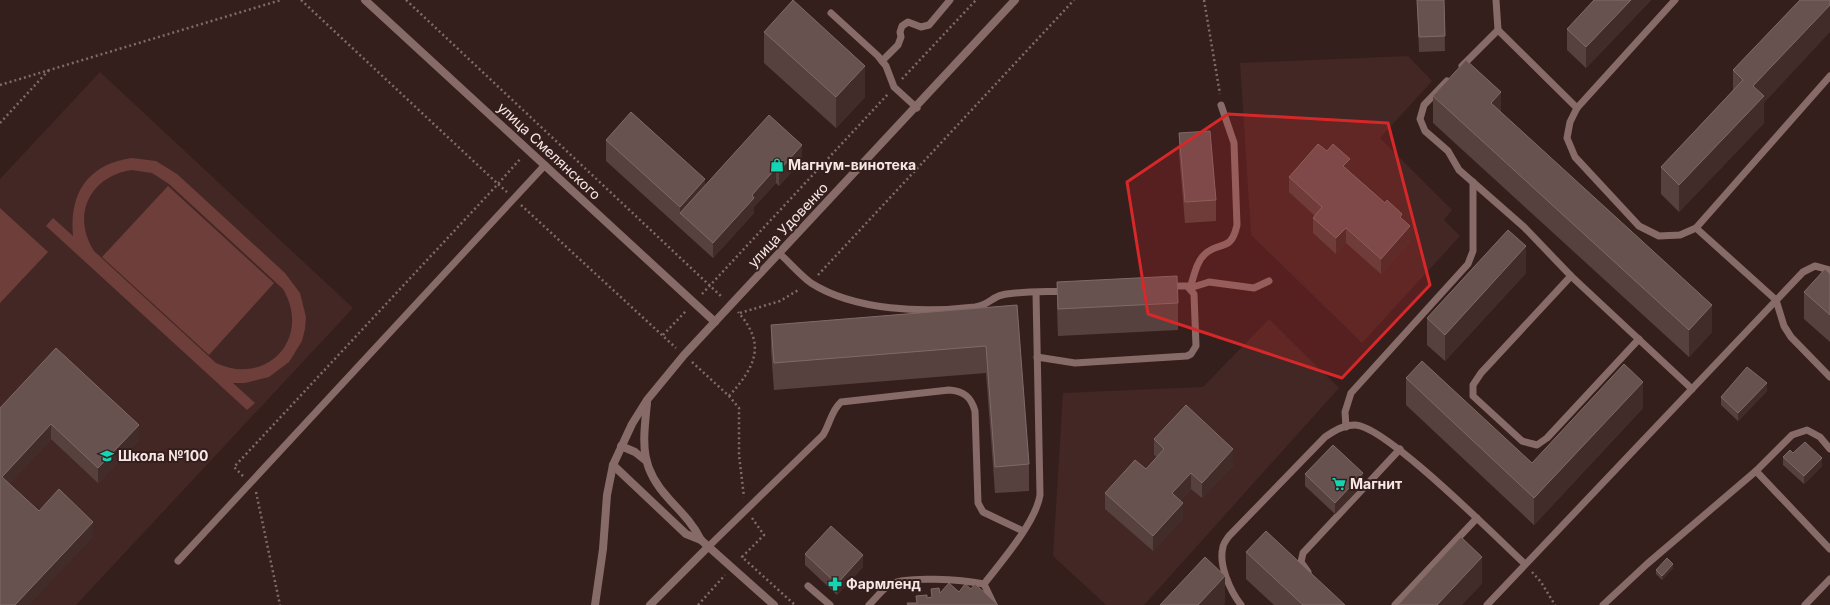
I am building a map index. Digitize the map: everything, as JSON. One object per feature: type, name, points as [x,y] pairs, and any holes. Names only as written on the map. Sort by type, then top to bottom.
[{"type":"street","name":"улица Смелянского","points":[[365,0],[715,322]]},
{"type":"street","name":"улица Удовенко","points":[[595,605],[603,549],[607,495],[613,465],[632,424],[647,400],[684,355],[917,108],[1015,0]]},
{"type":"street","points":[[647,400],[644,434],[645,460],[653,479],[661,490],[695,526],[701,540],[774,605]]},
{"type":"street","points":[[622,446],[635,452],[645,460]]},
{"type":"street","points":[[613,465],[686,534],[701,540]]},
{"type":"street","points":[[650,605],[708,547]]},
{"type":"lane","points":[[882,61],[898,45],[902,26],[908,22],[921,27],[929,25],[950,0]]},
{"type":"lane","points":[[1496,0],[1498,30],[1577,108]]},
{"type":"lane","points":[[1675,0],[1577,108],[1570,122],[1567,138],[1575,157],[1639,226],[1659,236],[1680,235],[1696,228],[1830,76]]},
{"type":"lane","points":[[831,13],[882,61],[890,74],[894,87],[917,108]]},
{"type":"lane","points":[[1498,30],[1424,105],[1420,119],[1425,131],[1448,151],[1459,170],[1524,227],[1571,276],[1692,389]]},
{"type":"lane","points":[[1038,357],[1075,364],[1187,356],[1192,354],[1196,346],[1195,298],[1190,288],[1200,261],[1206,254],[1226,246],[1235,237],[1237,225],[1234,143],[1221,105]]},
{"type":"lane","points":[[178,561],[545,165]]},
{"type":"lane","points":[[1346,427],[1345,412],[1351,393],[1468,264],[1473,251],[1473,182]]},
{"type":"lane","points":[[1696,228],[1776,300],[1784,326],[1791,337],[1830,377]]},
{"type":"lane","points":[[780,254],[811,282],[843,299],[873,306],[914,309],[974,307],[986,304],[1001,295],[1075,291]]},
{"type":"lane","points":[[1486,605],[1803,272],[1815,266],[1830,270]]},
{"type":"lane","points":[[1571,276],[1481,373],[1473,385],[1473,396],[1522,441],[1536,445],[1547,438],[1639,339]]},
{"type":"lane","points":[[1159,287],[1182,286],[1190,288],[1208,282],[1254,288],[1268,281]]},
{"type":"lane","points":[[984,584],[1023,531],[1039,505],[1036,293]]},
{"type":"lane","points":[[708,547],[822,435],[829,426],[834,408],[841,402],[958,390],[966,394],[972,402],[975,412],[978,503],[983,512],[1023,531]]},
{"type":"lane","points":[[1241,605],[1228,584],[1224,564],[1222,548],[1228,536],[1325,437],[1340,428],[1356,425],[1370,429],[1400,449],[1477,518],[1525,564]]},
{"type":"lane","points":[[1603,605],[1647,564],[1756,471],[1792,435],[1807,430],[1820,437],[1830,449]]},
{"type":"lane","points":[[1316,580],[1306,570],[1301,562],[1303,553],[1400,449]]},
{"type":"lane","points":[[1756,471],[1830,548]]},
{"type":"lane","points":[[1395,605],[1477,518]]},
{"type":"lane","points":[[869,605],[889,585],[905,580],[927,579],[984,584]]},
{"type":"lane","points":[[1805,605],[1830,579]]},
{"type":"lane","points":[[984,584],[994,605]]},
{"type":"lane","points":[[808,586],[830,605]]},
{"type":"path","points":[[0,85],[282,0]]},
{"type":"path","points":[[301,0],[514,199],[729,396],[739,408],[739,455],[746,509],[764,535],[698,605]]},
{"type":"path","points":[[406,0],[739,313],[750,327],[755,339],[755,352],[749,372],[729,396]]},
{"type":"path","points":[[663,335],[976,0]]},
{"type":"path","points":[[739,313],[780,301],[811,282],[1074,0]]},
{"type":"path","points":[[1204,0],[1221,105]]},
{"type":"path","points":[[0,123],[49,70]]},
{"type":"path","points":[[280,605],[255,488],[234,467],[529,150]]},
{"type":"path","points":[[742,557],[796,605]]},
{"type":"path","points":[[1525,564],[1541,582],[1554,605]]},
{"type":"highlighted area","points":[[1228,114],[1388,123],[1430,285],[1342,378],[1148,314],[1127,182]]},
{"type":"shaded area","points":[[1408,56],[1432,81],[1380,138],[1452,210],[1444,220],[1460,236],[1362,343],[1251,235],[1240,63]]},
{"type":"shaded area","name":"Школа №100","points":[[100,72],[353,308],[76,605],[0,605],[0,179]]},
{"type":"shaded area","points":[[132,158],[156,161],[177,174],[285,273],[300,293],[306,317],[305,329],[302,341],[289,362],[269,377],[245,383],[233,383],[255,403],[247,410],[46,226],[53,218],[73,236],[74,207],[78,194],[84,183],[93,174],[117,161]],"holes":[[[132,170],[152,173],[169,184],[283,289],[291,307],[292,325],[288,340],[280,353],[267,363],[252,368],[235,369],[216,363],[94,251],[87,237],[84,224],[85,211],[89,199],[95,189],[105,180],[117,174]]]},
{"type":"shaded area","points":[[168,186],[274,283],[209,355],[102,257]]},
{"type":"shaded area","points":[[0,208],[48,252],[0,303]]},
{"type":"shaded area","points":[[1269,319],[1339,388],[1144,605],[1106,605],[1053,556],[1063,393],[1203,387]]},
{"type":"building","points":[[793,0],[865,66],[836,97],[764,32]]},
{"type":"building","points":[[1417,0],[1444,0],[1445,36],[1419,37]]},
{"type":"building","points":[[1594,0],[1631,0],[1586,47],[1567,29]]},
{"type":"building","points":[[1800,0],[1830,0],[1830,5],[1753,86],[1764,96],[1679,185],[1661,167],[1743,80],[1733,70]]},
{"type":"building","points":[[1466,60],[1501,92],[1491,103],[1712,305],[1689,330],[1433,96]]},
{"type":"building","points":[[631,112],[705,179],[680,207],[606,140]]},
{"type":"building","points":[[769,115],[802,145],[779,171],[776,168],[752,195],[754,198],[713,243],[680,213]]},
{"type":"building","points":[[1210,131],[1216,200],[1185,202],[1179,133]]},
{"type":"building","points":[[1318,144],[1327,151],[1333,144],[1350,159],[1343,166],[1385,203],[1387,200],[1402,214],[1400,217],[1410,226],[1381,259],[1346,228],[1336,238],[1313,218],[1322,207],[1289,177]]},
{"type":"building","points":[[1508,230],[1526,246],[1445,335],[1427,318]]},
{"type":"building","points":[[1825,269],[1830,274],[1830,315],[1804,292]]},
{"type":"building","points":[[1177,276],[1178,303],[1058,309],[1057,282]]},
{"type":"building","points":[[1017,305],[1029,464],[995,467],[986,346],[774,363],[771,325]]},
{"type":"building","points":[[56,348],[139,425],[98,468],[51,424],[2,477],[39,511],[59,489],[93,522],[15,605],[0,605],[0,408]]},
{"type":"building","points":[[1422,361],[1532,463],[1624,364],[1643,382],[1534,498],[1406,378]]},
{"type":"building","points":[[1747,367],[1767,383],[1738,413],[1721,397]]},
{"type":"building","points":[[1186,405],[1233,449],[1202,483],[1191,473],[1172,493],[1183,503],[1153,536],[1105,493],[1135,460],[1146,469],[1164,449],[1154,439]]},
{"type":"building","points":[[1805,442],[1822,458],[1804,476],[1783,457],[1790,450],[1793,453]]},
{"type":"building","points":[[1333,445],[1363,473],[1335,503],[1305,474]]},
{"type":"building","points":[[831,526],[863,555],[837,584],[805,554]]},
{"type":"building","points":[[1266,531],[1345,605],[1303,605],[1246,552]]},
{"type":"building","points":[[1461,537],[1482,557],[1437,605],[1398,605]]},
{"type":"building","points":[[1205,557],[1225,576],[1198,605],[1160,605]]},
{"type":"building","points":[[1667,558],[1673,564],[1662,576],[1656,570]]},
{"type":"building","points":[[949,583],[959,592],[965,584],[971,589],[975,584],[998,605],[908,605],[907,603],[917,603],[916,596],[927,595],[927,598],[932,597],[931,589],[939,588],[940,593]]},
{"type":"place","name":"Магнум-винотека","points":[[777,165]]},
{"type":"place","name":"Школа №100","points":[[107,456]]},
{"type":"place","name":"Магнит","points":[[1339,484]]},
{"type":"place","name":"Фармленд","points":[[835,584]]}]
